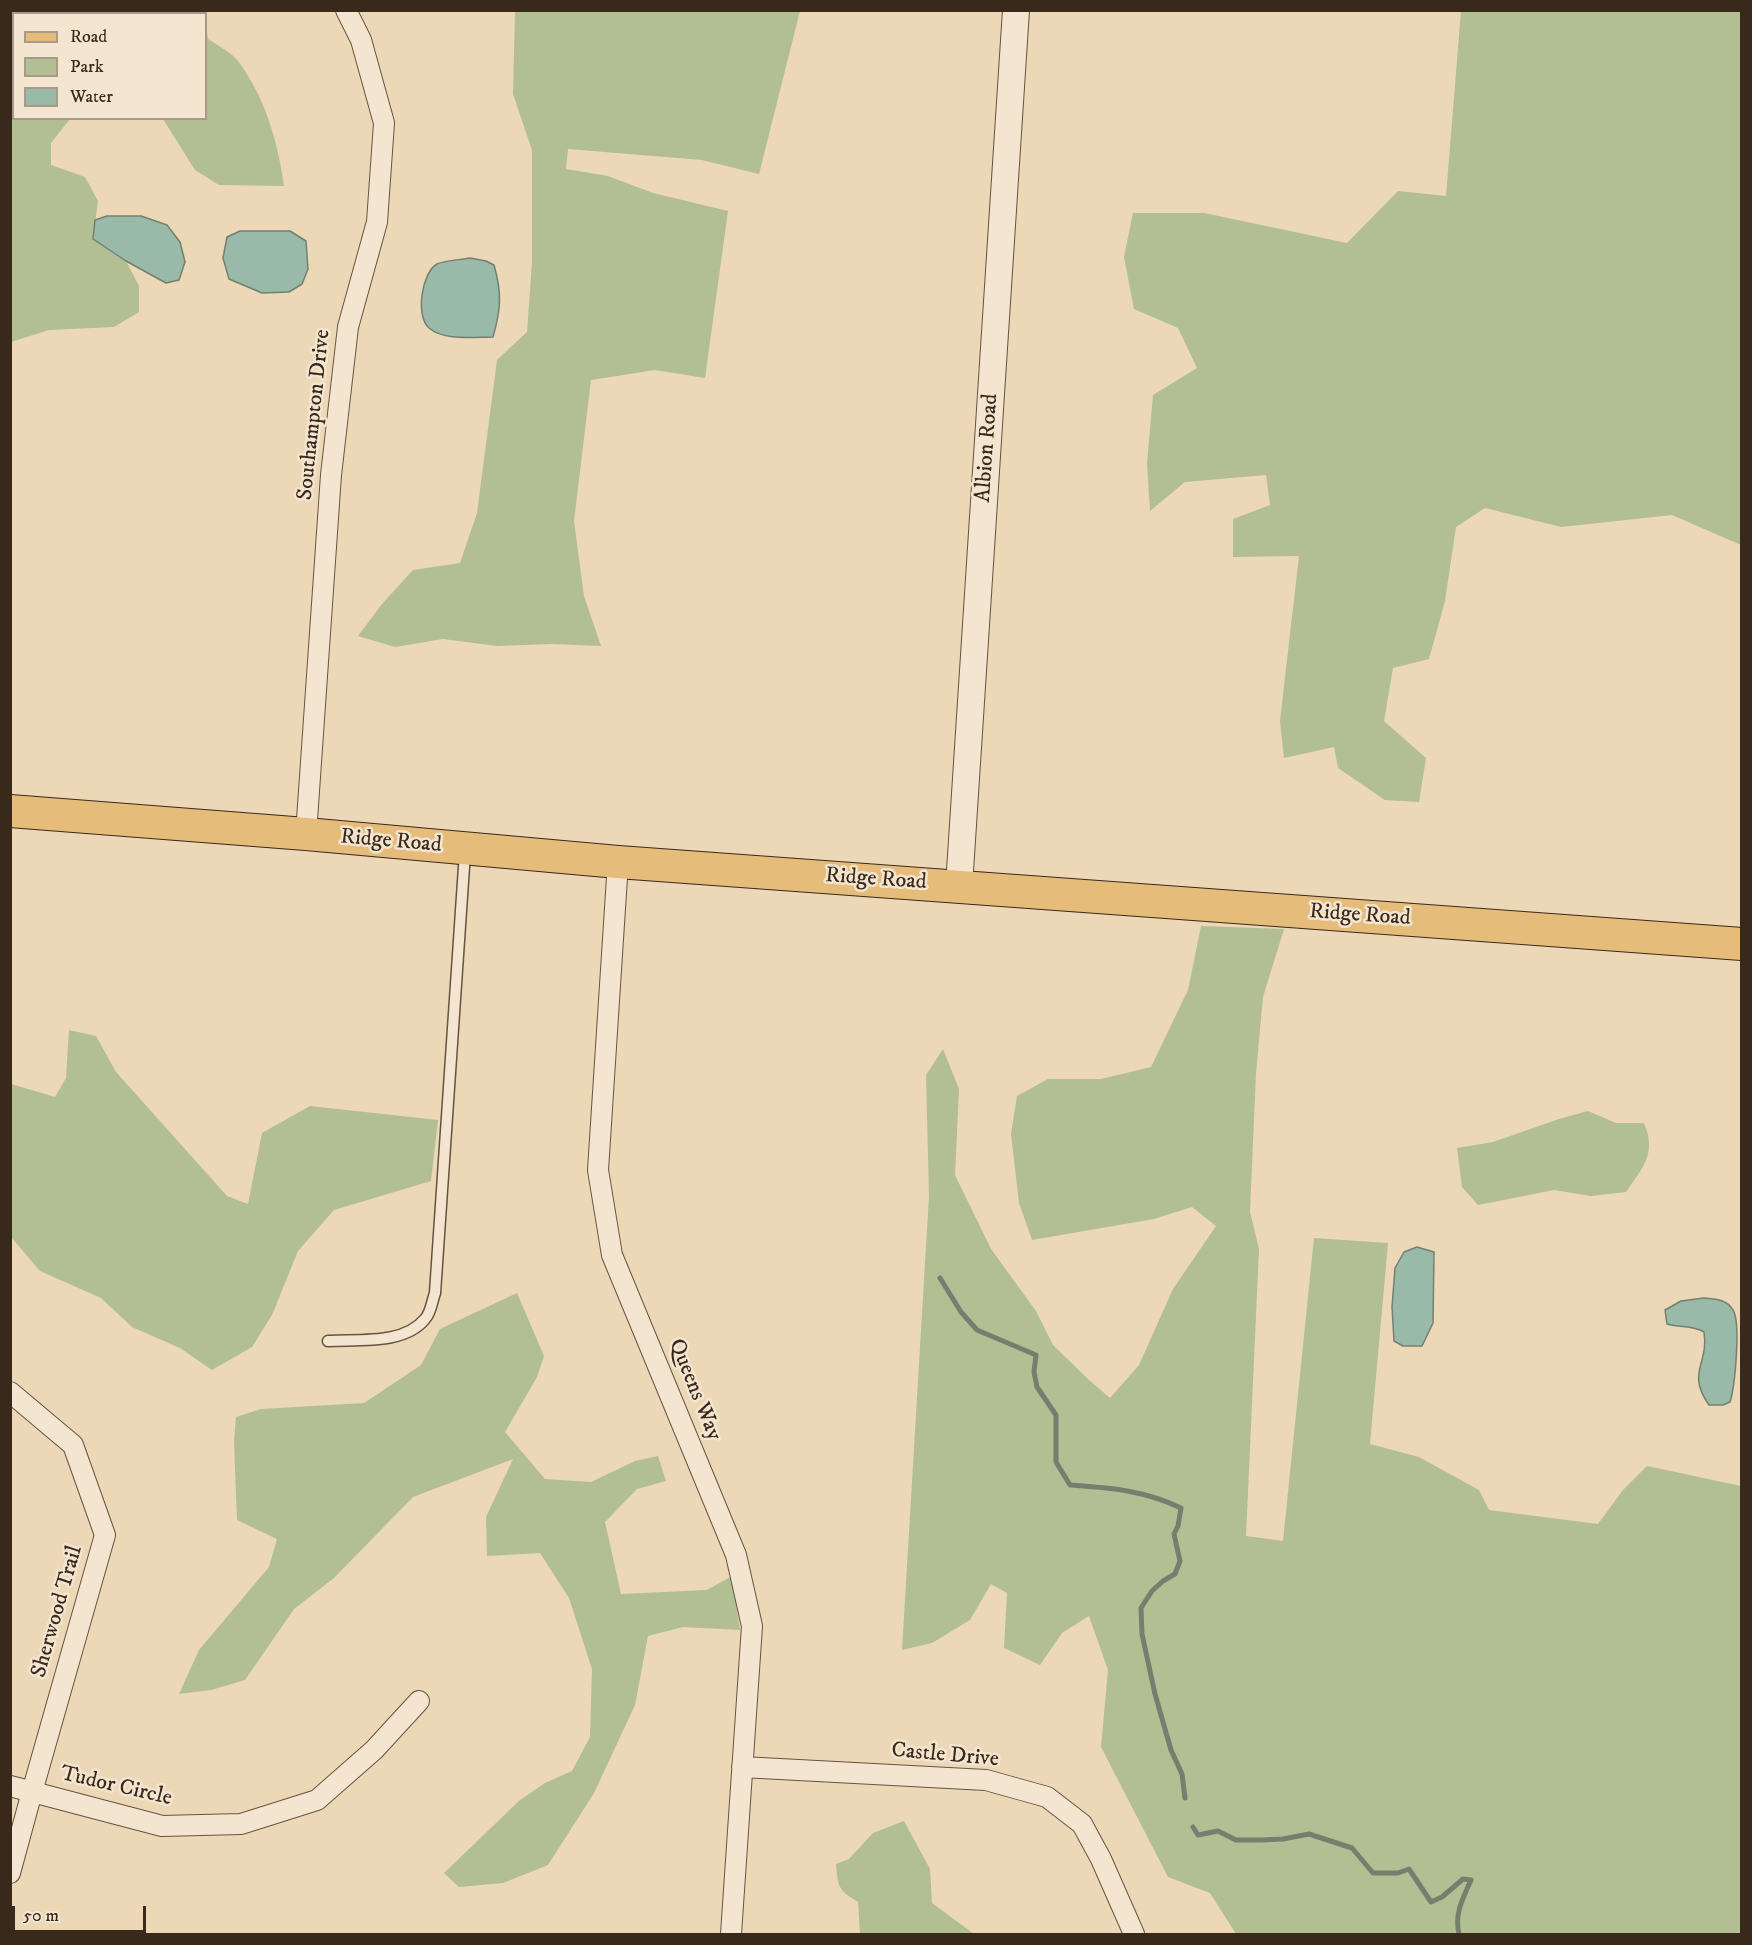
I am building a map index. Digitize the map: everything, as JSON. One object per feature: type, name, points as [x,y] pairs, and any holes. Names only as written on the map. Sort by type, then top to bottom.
[{"type":"main road","name":"Ridge Road","points":[[10,811],[306,834],[618,862],[1742,944]]},
{"type":"street","name":"Southampton Drive","points":[[306,834],[332,463],[348,327],[377,222],[384,123],[361,40],[346,10]]},
{"type":"street","name":"Albion Road","points":[[959,886],[1016,10]]},
{"type":"street","name":"Queens Way","points":[[618,862],[598,1170],[612,1255],[736,1555],[752,1626],[731,1935]]},
{"type":"street","name":"Sherwood Trail","points":[[10,1392],[73,1445],[105,1535],[10,1873]]},
{"type":"street","name":"Tudor Circle","points":[[10,1786],[162,1826],[241,1824],[317,1800],[374,1750],[419,1701]]},
{"type":"street","name":"Castle Drive","points":[[742,1767],[986,1780],[1047,1797],[1082,1824],[1101,1859],[1134,1935]]},
{"type":"lane","points":[[328,1341],[393,1336],[414,1330],[427,1317],[435,1293],[465,848]]},
{"type":"green space","points":[[90,10],[202,10],[203,12],[87,12]]},
{"type":"green space","points":[[515,11],[800,11],[759,174],[702,160],[568,149],[566,169],[608,176],[653,193],[728,211],[705,378],[655,370],[591,380],[574,521],[584,596],[601,646],[552,644],[497,646],[443,639],[395,647],[358,636],[382,604],[413,570],[460,563],[477,513],[497,360],[527,332],[532,263],[532,150],[513,94]]},
{"type":"green space","points":[[1461,11],[1741,11],[1741,545],[1672,515],[1561,527],[1485,508],[1456,527],[1445,601],[1429,659],[1393,668],[1384,721],[1426,758],[1419,802],[1385,800],[1338,768],[1334,747],[1284,758],[1280,721],[1299,556],[1233,557],[1233,519],[1270,505],[1266,475],[1185,482],[1150,511],[1147,464],[1153,395],[1197,368],[1178,328],[1134,309],[1124,257],[1133,213],[1204,213],[1347,243],[1398,191],[1446,196]]},
{"type":"green space","points":[[207,32],[208,39],[238,61],[256,90],[274,137],[284,186],[219,185],[195,170],[164,120],[207,120]]},
{"type":"green space","points":[[12,77],[12,120],[69,120],[51,143],[51,165],[85,177],[98,201],[93,239],[126,261],[139,286],[139,312],[114,327],[49,330],[11,342],[10,78]]},
{"type":"green space","points":[[1201,926],[1284,929],[1263,997],[1256,1073],[1250,1212],[1259,1249],[1246,1536],[1283,1541],[1314,1238],[1388,1243],[1370,1444],[1419,1457],[1479,1490],[1489,1510],[1598,1524],[1623,1490],[1647,1466],[1741,1486],[1741,1934],[1236,1934],[1210,1893],[1168,1877],[1101,1747],[1108,1670],[1089,1616],[1062,1633],[1040,1665],[1004,1648],[1007,1593],[991,1584],[970,1620],[932,1643],[902,1650],[929,1196],[926,1075],[943,1049],[959,1089],[955,1175],[991,1249],[1036,1311],[1053,1345],[1110,1398],[1139,1365],[1173,1289],[1216,1226],[1192,1207],[1154,1219],[1032,1240],[1019,1203],[1011,1134],[1017,1096],[1048,1079],[1101,1079],[1151,1067],[1188,990]]},
{"type":"green space","points":[[69,1030],[96,1036],[116,1072],[227,1196],[248,1204],[262,1133],[310,1106],[438,1120],[431,1181],[334,1210],[298,1251],[272,1315],[252,1347],[212,1370],[180,1348],[132,1327],[101,1298],[40,1271],[11,1237],[11,1084],[55,1097],[66,1078]]},
{"type":"green space","points":[[1588,1111],[1616,1123],[1644,1123],[1649,1143],[1646,1160],[1626,1192],[1591,1196],[1554,1190],[1478,1205],[1462,1187],[1457,1148],[1493,1142]]},
{"type":"green space","points":[[517,1293],[544,1356],[537,1377],[505,1432],[545,1479],[591,1482],[635,1461],[658,1456],[666,1481],[637,1489],[605,1522],[621,1594],[707,1590],[732,1576],[740,1630],[683,1627],[648,1636],[635,1705],[594,1793],[548,1865],[503,1883],[459,1887],[444,1873],[520,1800],[545,1783],[572,1771],[590,1737],[592,1669],[569,1598],[540,1553],[487,1556],[486,1517],[513,1459],[413,1497],[334,1578],[294,1609],[245,1680],[211,1690],[179,1694],[199,1650],[269,1567],[277,1539],[237,1520],[234,1441],[236,1417],[261,1409],[364,1403],[421,1365],[440,1329]]},
{"type":"green space","points":[[904,1821],[930,1869],[932,1903],[974,1934],[860,1934],[858,1902],[840,1887],[836,1864],[849,1859],[873,1833]]},
{"type":"water","points":[[107,216],[141,216],[167,225],[180,242],[185,262],[179,280],[166,283],[126,261],[93,239],[95,220]]},
{"type":"water","points":[[240,231],[290,231],[306,241],[308,269],[302,284],[289,292],[262,293],[229,279],[223,258],[227,237]]},
{"type":"water","points":[[470,258],[494,265],[499,301],[498,318],[493,337],[443,335],[429,328],[422,314],[424,285],[432,269],[437,264]]},
{"type":"water","points":[[1417,1247],[1434,1252],[1433,1323],[1422,1346],[1403,1346],[1394,1341],[1392,1307],[1395,1268],[1404,1252]]},
{"type":"water","points":[[1704,1298],[1720,1300],[1730,1306],[1737,1328],[1734,1383],[1730,1402],[1723,1405],[1709,1405],[1699,1384],[1705,1343],[1704,1332],[1695,1328],[1667,1324],[1665,1310],[1681,1301]]},
{"type":"waterway","points":[[940,1278],[961,1312],[977,1330],[1036,1355],[1034,1372],[1037,1387],[1056,1415],[1056,1462],[1070,1485],[1140,1494],[1181,1508],[1174,1534],[1180,1561],[1175,1574],[1152,1591],[1141,1608],[1142,1634],[1155,1694],[1171,1750],[1182,1774],[1185,1798]]},
{"type":"waterway","points":[[1193,1827],[1198,1835],[1218,1831],[1236,1840],[1283,1839],[1309,1834],[1352,1848],[1373,1873],[1398,1873],[1409,1869],[1431,1902],[1442,1897],[1463,1879],[1471,1880],[1458,1913],[1459,1934]]}]
